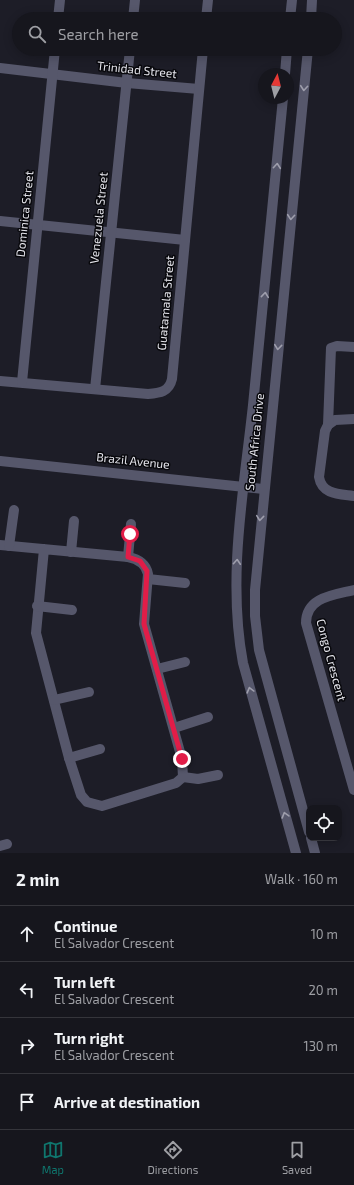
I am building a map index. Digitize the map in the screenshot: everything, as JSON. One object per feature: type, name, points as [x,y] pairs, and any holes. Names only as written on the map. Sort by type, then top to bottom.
[{"type":"street","points":[[59,12],[60,0]]},
{"type":"street","points":[[134,12],[135,0]]},
{"type":"street","points":[[207,12],[208,0]]},
{"type":"street","points":[[291,12],[292,0]]},
{"type":"street","points":[[311,12],[312,0]]},
{"type":"street","name":"Dominica Street","points":[[22,382],[36,225],[54,56]]},
{"type":"street","name":"Venezuela Street","points":[[95,389],[129,56]]},
{"type":"street","name":"Guatamala Street","points":[[0,381],[148,394],[164,391],[169,387],[172,379],[202,56]]},
{"type":"street","points":[[285,68],[286,56]]},
{"type":"street","name":"South Africa Drive","points":[[306,821],[264,672],[255,616],[255,570],[307,56]]},
{"type":"street","name":"Trinidad Street","points":[[0,68],[53,73],[127,83],[199,89]]},
{"type":"street","name":"South Africa Drive","points":[[282,104],[266,285],[239,534],[236,596],[240,649],[296,853]]},
{"type":"street","points":[[0,221],[185,240]]},
{"type":"street","points":[[354,347],[337,346],[331,348],[328,425],[320,481],[324,488],[331,492],[354,496]]},
{"type":"street","points":[[328,425],[335,420],[354,419]]},
{"type":"street","name":"Brazil Avenue","points":[[0,461],[263,489]]},
{"type":"street","points":[[14,510],[5,545],[128,557],[140,561],[144,565],[147,571],[148,579],[144,624],[182,759],[183,777]]},
{"type":"street","points":[[71,552],[74,520]]},
{"type":"street","points":[[128,557],[131,524]]},
{"type":"street","points":[[44,549],[37,606],[37,638],[69,758],[81,795],[87,802],[96,806],[107,806],[165,788],[176,783],[183,777],[198,779],[218,775]]},
{"type":"street","points":[[148,579],[185,583]]},
{"type":"street","name":"Congo Crescent","points":[[354,590],[318,600],[308,609],[306,618],[306,629],[354,790]]},
{"type":"street","points":[[37,606],[72,610]]},
{"type":"street","points":[[157,669],[185,662]]},
{"type":"street","points":[[54,700],[89,692]]},
{"type":"street","points":[[174,728],[208,717]]},
{"type":"street","points":[[69,758],[100,749]]},
{"type":"street","points":[[312,841],[315,853]]},
{"type":"route","points":[[130,534],[128,557],[140,561],[146,568],[148,574],[144,624],[182,759]]}]
